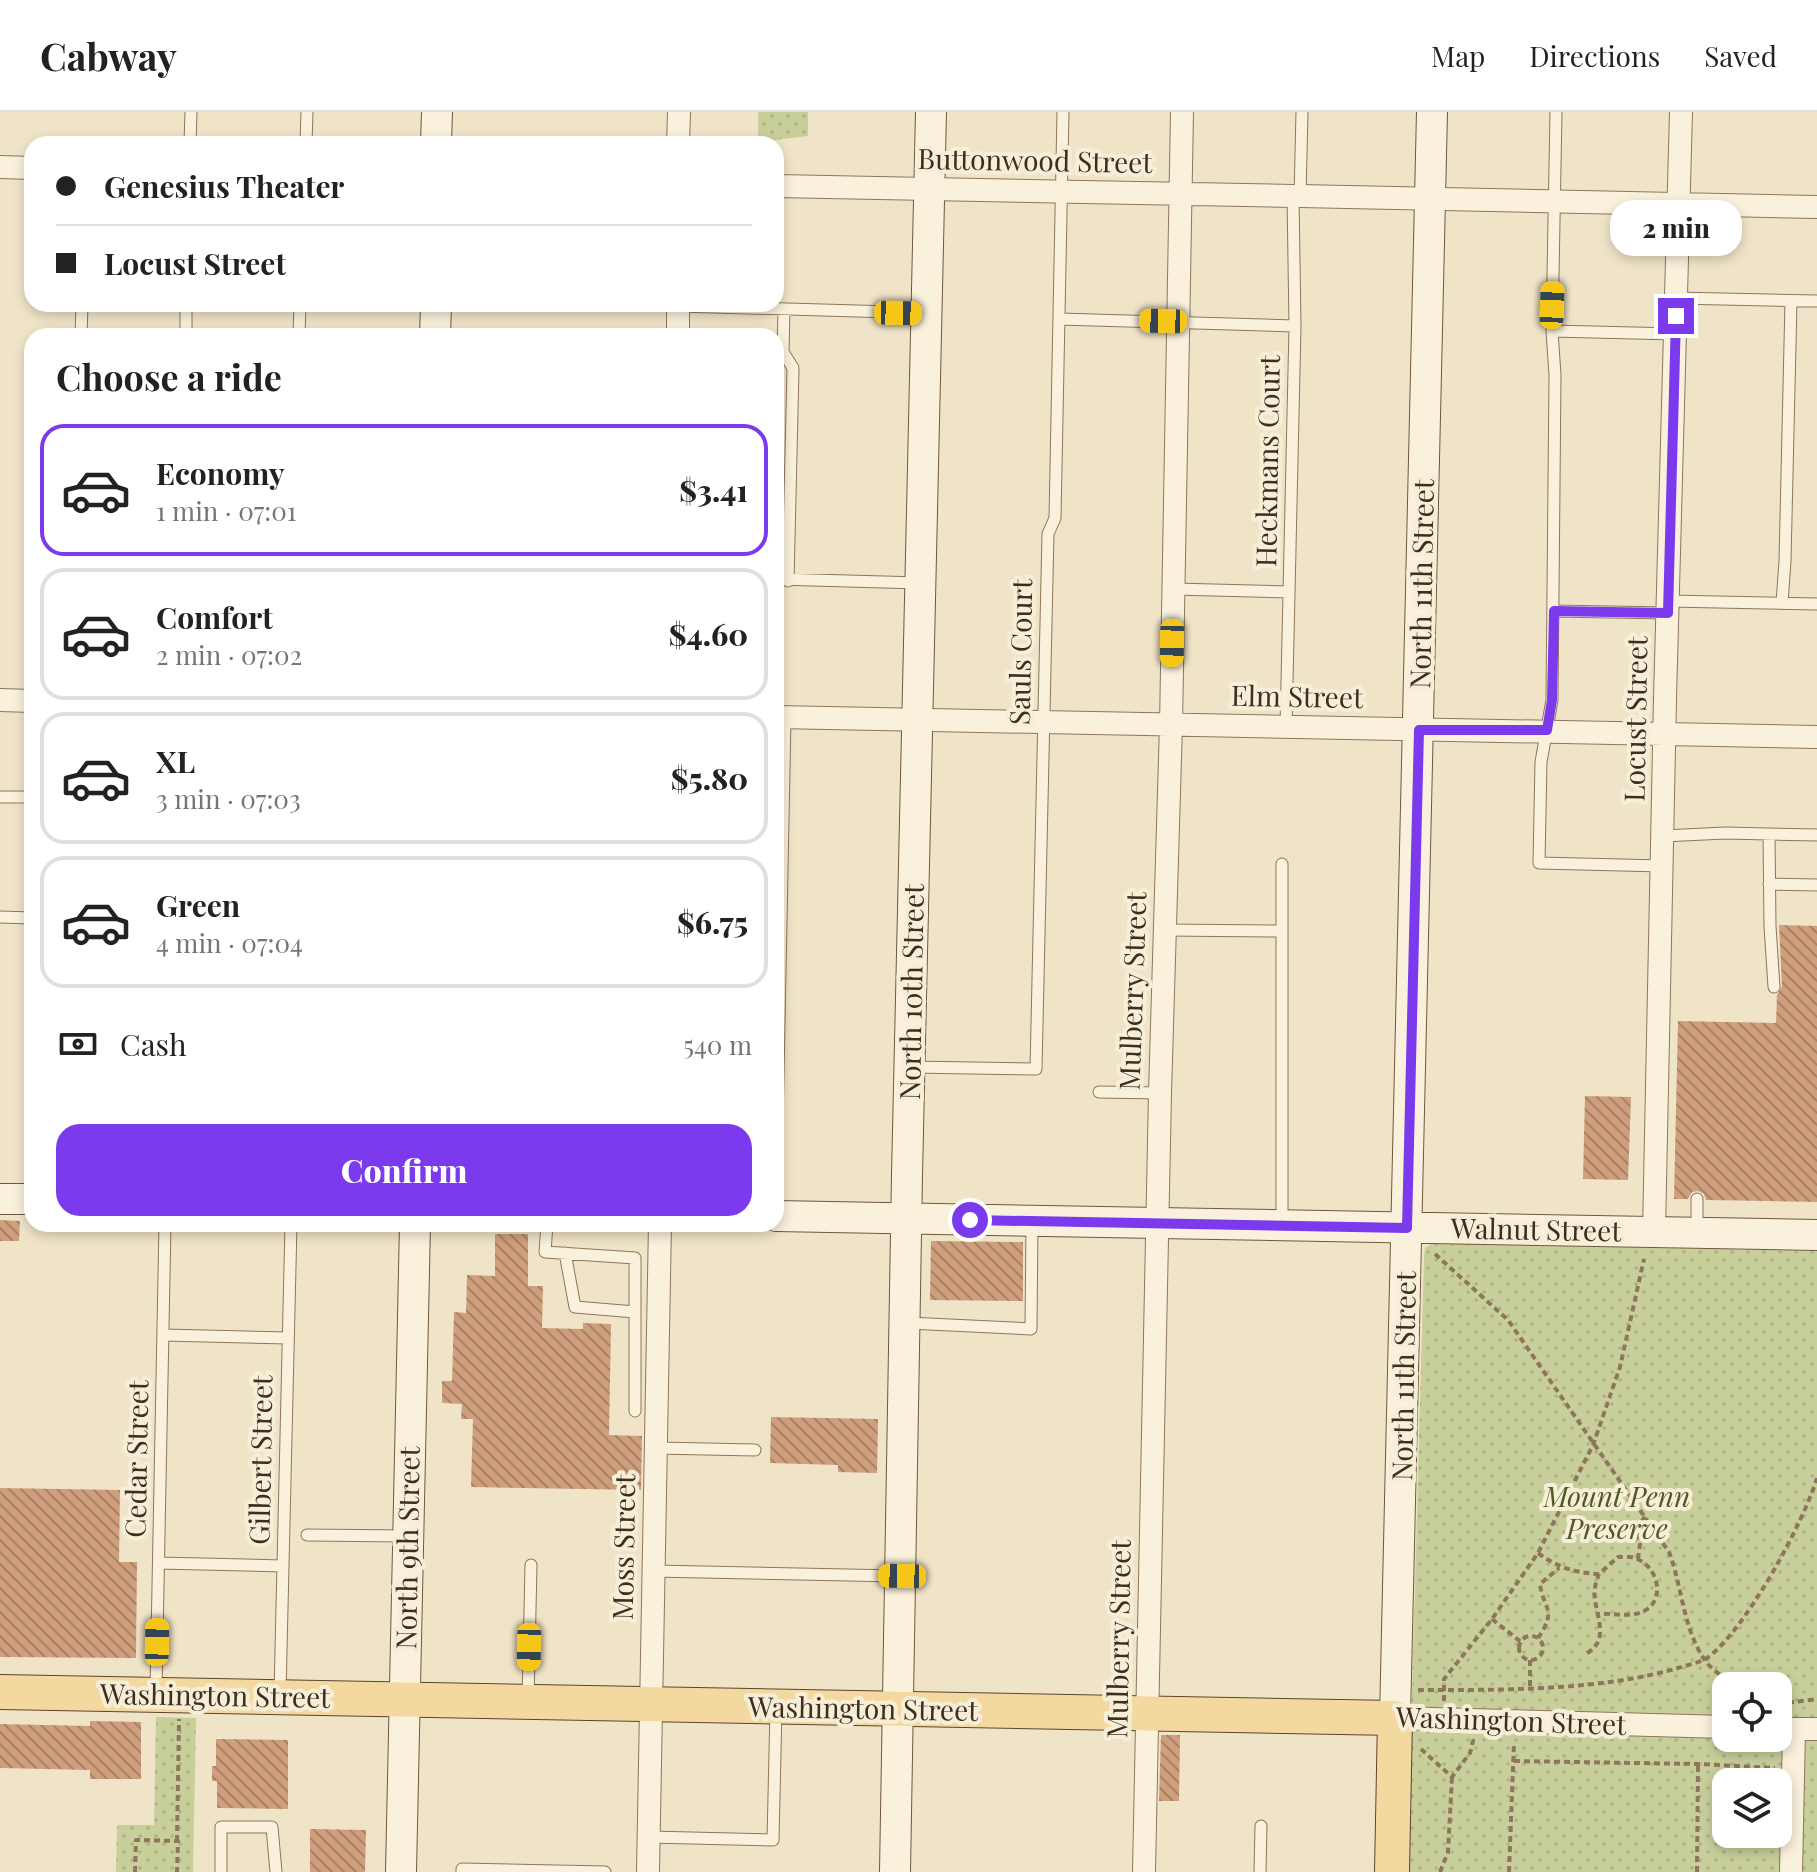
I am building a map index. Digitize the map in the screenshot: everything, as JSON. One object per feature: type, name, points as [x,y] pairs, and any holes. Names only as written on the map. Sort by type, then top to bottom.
[{"type":"main road","name":"Washington Street","points":[[0,1692],[1148,1715],[1395,1704]]},
{"type":"main road","name":"North 11th Street","points":[[1392,1872],[1395,1704]]},
{"type":"street","points":[[436,136],[437,112]]},
{"type":"street","points":[[678,136],[679,112]]},
{"type":"street","name":"North 10th Street","points":[[895,1872],[931,112]]},
{"type":"street","name":"Mulberry Street","points":[[1144,1872],[1182,112]]},
{"type":"street","name":"North 11th Street","points":[[1395,1704],[1432,112]]},
{"type":"street","name":"Locust Street","points":[[1649,1246],[1663,866],[1681,112]]},
{"type":"street","points":[[0,167],[24,168]]},
{"type":"street","name":"Buttonwood Street","points":[[784,186],[1817,207]]},
{"type":"street","points":[[0,700],[24,701]]},
{"type":"street","name":"Elm Street","points":[[784,718],[1817,737]]},
{"type":"street","points":[[0,1199],[24,1199]]},
{"type":"street","name":"Walnut Street","points":[[784,1216],[1407,1228],[1649,1246],[1697,1233],[1817,1235]]},
{"type":"street","name":"North 9th Street","points":[[401,1872],[415,1232]]},
{"type":"street","name":"Moss Street","points":[[648,1872],[656,1448],[646,1394],[659,1232]]},
{"type":"street","name":"Washington Street","points":[[1395,1704],[1712,1726]]},
{"type":"street","points":[[1792,1729],[1817,1729]]},
{"type":"street","points":[[1791,1752],[1794,1769],[1791,1872]]},
{"type":"lane","points":[[190,136],[191,112]]},
{"type":"lane","points":[[306,136],[307,112]]},
{"type":"lane","name":"Sauls Court","points":[[910,1067],[1036,1069],[1048,534],[1055,518],[1063,112]]},
{"type":"lane","name":"Heckmans Court","points":[[1286,727],[1297,196],[1302,112]]},
{"type":"lane","points":[[1556,112],[1552,331],[1555,375],[1552,700],[1541,762],[1539,863],[1663,866]]},
{"type":"lane","points":[[1676,298],[1817,301]]},
{"type":"lane","points":[[1782,603],[1791,301]]},
{"type":"lane","points":[[784,310],[927,313]]},
{"type":"lane","points":[[1059,319],[1295,326]]},
{"type":"lane","points":[[1552,331],[1675,334]]},
{"type":"lane","points":[[784,354],[793,368],[784,541]]},
{"type":"lane","points":[[784,580],[920,583]]},
{"type":"lane","points":[[1174,589],[1289,592]]},
{"type":"lane","points":[[1554,611],[1817,604]]},
{"type":"lane","points":[[0,797],[24,797]]},
{"type":"lane","points":[[1769,834],[1774,987]]},
{"type":"lane","points":[[1663,836],[1817,835]]},
{"type":"lane","points":[[1282,864],[1282,1226]]},
{"type":"lane","points":[[1769,884],[1817,885]]},
{"type":"lane","points":[[0,917],[24,918]]},
{"type":"lane","points":[[1165,930],[1280,931]]},
{"type":"lane","points":[[1099,1092],[1160,1093]]},
{"type":"lane","points":[[1697,1199],[1697,1233]]},
{"type":"lane","points":[[906,1323],[1031,1329],[1032,1221]]},
{"type":"lane","name":"Cedar Street","points":[[165,1232],[159,1563],[168,1695]]},
{"type":"lane","name":"Gilbert Street","points":[[280,1697],[291,1232]]},
{"type":"lane","points":[[546,1232],[545,1252],[635,1258],[635,1312],[646,1394],[635,1411]]},
{"type":"lane","points":[[565,1253],[575,1307],[635,1312]]},
{"type":"lane","points":[[164,1335],[288,1338]]},
{"type":"lane","points":[[656,1448],[755,1450]]},
{"type":"lane","points":[[307,1535],[408,1536]]},
{"type":"lane","points":[[159,1563],[283,1566]]},
{"type":"lane","points":[[528,1702],[531,1565]]},
{"type":"lane","points":[[654,1571],[902,1576]]},
{"type":"lane","points":[[649,1837],[773,1840],[776,1707]]},
{"type":"lane","points":[[1260,1872],[1261,1826]]},
{"type":"lane","points":[[221,1872],[221,1827],[272,1827],[276,1872]]},
{"type":"lane","points":[[462,1872],[462,1869],[605,1872]]},
{"type":"path","points":[[1444,1690],[1444,1679],[1492,1619],[1538,1553],[1593,1445],[1620,1367],[1649,1246]]},
{"type":"path","points":[[1435,1254],[1508,1320],[1669,1552],[1678,1575],[1686,1615],[1704,1660],[1719,1672]]},
{"type":"path","points":[[1395,1704],[1444,1690],[1609,1683],[1654,1675],[1704,1660],[1723,1644],[1743,1619],[1785,1550],[1817,1478]]},
{"type":"path","points":[[1638,1559],[1640,1544],[1637,1527],[1645,1517]]},
{"type":"path","points":[[1538,1553],[1559,1568],[1599,1574]]},
{"type":"path","points":[[1587,1653],[1594,1649],[1599,1639],[1599,1614],[1595,1599],[1599,1574],[1618,1557],[1638,1559],[1657,1584],[1656,1600],[1637,1614],[1599,1614]]},
{"type":"path","points":[[1538,1638],[1545,1627],[1548,1613],[1548,1599],[1542,1593],[1540,1584],[1559,1568]]},
{"type":"path","points":[[1492,1619],[1521,1642]]},
{"type":"path","points":[[1530,1636],[1538,1638],[1543,1644],[1543,1652],[1538,1658],[1530,1660],[1521,1654],[1521,1642],[1530,1636]]},
{"type":"path","points":[[1530,1660],[1530,1687]]},
{"type":"path","points":[[168,1695],[177,1872]]},
{"type":"path","points":[[1792,1702],[1817,1699]]},
{"type":"path","points":[[1440,1872],[1448,1852],[1452,1777],[1470,1753],[1473,1741]]},
{"type":"path","points":[[1509,1872],[1514,1741]]},
{"type":"path","points":[[1419,1747],[1452,1777]]},
{"type":"path","points":[[1514,1761],[1794,1769]]},
{"type":"path","points":[[1697,1872],[1698,1764]]},
{"type":"path","points":[[135,1872],[136,1840],[177,1841]]},
{"type":"green space","points":[[758,112],[808,112],[808,136],[784,139],[784,136],[758,136]]},
{"type":"green space","name":"Mount Penn Preserve","points":[[1433,1243],[1817,1251],[1817,1872],[1407,1872],[1425,1248]]},
{"type":"green space","points":[[156,1717],[196,1718],[193,1872],[116,1872],[117,1825],[154,1825]]},
{"type":"building","points":[[1779,925],[1817,926],[1817,1202],[1706,1200],[1704,1194],[1698,1191],[1692,1192],[1688,1199],[1674,1199],[1678,1021],[1776,1023],[1777,995],[1782,986]]},
{"type":"building","points":[[1585,1096],[1631,1097],[1628,1180],[1583,1179]]},
{"type":"building","points":[[0,1220],[20,1221],[19,1241],[0,1241]]},
{"type":"building","points":[[495,1234],[528,1234],[528,1286],[543,1286],[542,1328],[583,1329],[583,1323],[611,1324],[609,1435],[642,1436],[641,1490],[471,1487],[473,1419],[461,1419],[462,1404],[442,1403],[442,1381],[452,1381],[454,1312],[466,1313],[467,1275],[495,1276]]},
{"type":"building","points":[[931,1241],[1023,1242],[1023,1301],[930,1300]]},
{"type":"building","points":[[771,1417],[878,1419],[877,1473],[838,1472],[838,1465],[770,1463]]},
{"type":"building","points":[[0,1488],[120,1490],[119,1562],[137,1562],[136,1658],[0,1657]]},
{"type":"building","points":[[90,1721],[141,1722],[141,1779],[90,1779],[90,1770],[0,1768],[0,1724],[90,1726]]},
{"type":"building","points":[[1161,1735],[1180,1735],[1179,1801],[1159,1801]]},
{"type":"building","points":[[216,1739],[288,1740],[288,1809],[217,1808],[217,1781],[212,1781],[212,1766],[216,1766]]},
{"type":"building","points":[[310,1829],[366,1830],[365,1872],[310,1872]]},
{"type":"route","points":[[970,1220],[1407,1228],[1419,730],[1547,730],[1552,700],[1554,611],[1668,613],[1676,316]]}]
